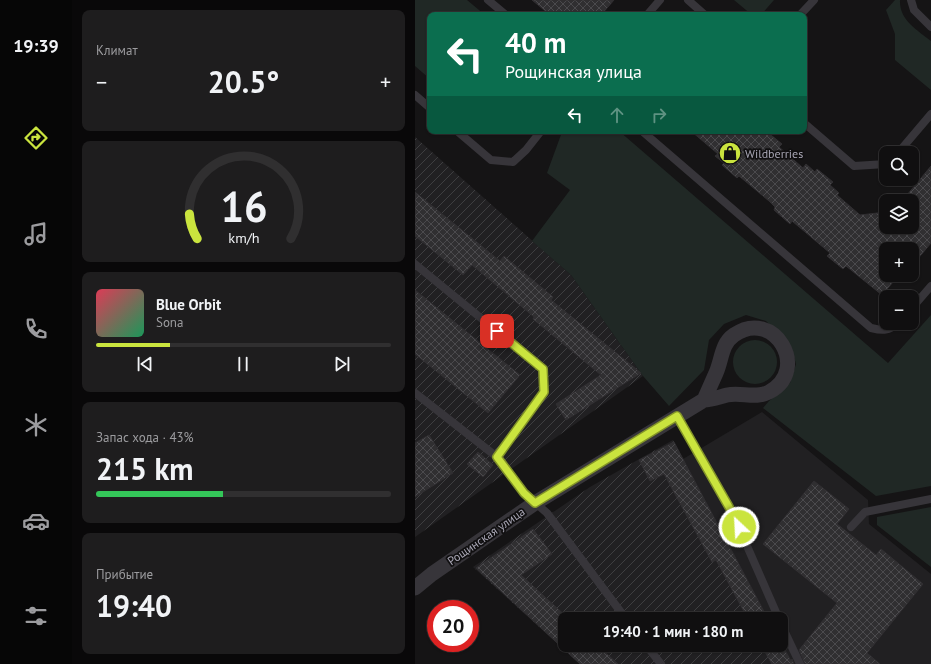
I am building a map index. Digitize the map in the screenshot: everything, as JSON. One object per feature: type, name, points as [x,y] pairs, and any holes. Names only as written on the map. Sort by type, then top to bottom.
[{"type":"street","name":"Рощинская улица","points":[[415,588],[432,574],[535,503],[703,400],[715,399],[727,395],[754,396],[768,392],[780,384],[787,371],[788,357],[783,344],[773,334],[760,328],[746,329],[733,336],[725,346],[717,372],[703,400]]},
{"type":"lane","points":[[488,0],[502,12]]},
{"type":"lane","points":[[650,12],[660,0]]},
{"type":"lane","points":[[688,0],[702,12]]},
{"type":"lane","points":[[803,12],[814,0]]},
{"type":"lane","points":[[911,0],[914,10],[931,27]]},
{"type":"lane","points":[[415,95],[427,105]]},
{"type":"lane","points":[[904,146],[931,114]]},
{"type":"lane","points":[[807,126],[854,166],[879,164]]},
{"type":"lane","points":[[461,134],[491,160],[513,162],[526,150],[539,134]]},
{"type":"lane","points":[[645,134],[871,328],[882,331],[887,330]]},
{"type":"lane","points":[[415,264],[543,369],[544,392],[497,457]]},
{"type":"lane","points":[[919,300],[931,286]]},
{"type":"lane","points":[[415,393],[497,457],[524,493],[547,513],[621,612]]},
{"type":"lane","points":[[677,416],[733,514],[776,612]]},
{"type":"lane","points":[[851,527],[865,512],[931,499]]},
{"type":"lane","points":[[788,639],[800,664]]},
{"type":"lane","points":[[652,652],[661,664]]},
{"type":"shaded area","points":[[415,0],[467,0],[481,12],[427,12],[427,76],[415,66]]},
{"type":"shaded area","points":[[734,0],[774,0],[764,12],[748,12]]},
{"type":"shaded area","points":[[895,0],[900,0],[902,13],[910,24],[931,41],[931,90],[895,60],[895,34],[886,10]]},
{"type":"shaded area","points":[[561,134],[622,134],[888,363],[931,315],[931,486],[876,496],[763,408],[790,383],[796,364],[791,347],[766,321],[746,315],[724,324],[709,340],[704,370],[669,406],[643,376],[571,275],[532,241],[570,190],[547,173]]},
{"type":"shaded area","points":[[415,137],[571,275],[643,376],[415,537]]},
{"type":"shaded area","points":[[751,340],[759,340],[764,341],[771,346],[776,353],[776,371],[771,378],[764,383],[751,384],[743,381],[736,374],[733,366],[733,358],[736,350],[743,343]]},
{"type":"shaded area","points":[[762,412],[868,500],[869,524],[931,574],[931,664],[792,664],[786,652],[788,652],[788,612],[764,612],[683,459]]},
{"type":"shaded area","points":[[673,440],[764,612],[558,612],[558,644],[473,567],[590,487]]},
{"type":"shaded area","points":[[931,507],[931,567],[877,525],[877,517]]},
{"type":"shaded area","points":[[567,652],[786,652],[792,664],[580,664]]},
{"type":"building","points":[[532,0],[614,0],[604,12],[546,12]]},
{"type":"building","points":[[695,134],[770,134],[782,144],[779,147],[803,168],[806,164],[815,172],[817,169],[833,182],[830,185],[839,193],[837,195],[860,215],[879,213],[879,234],[919,234],[919,194],[908,194],[914,186],[919,186],[919,180],[931,166],[931,243],[919,257],[919,242],[879,242],[879,282],[893,282],[886,290],[879,290],[879,293],[846,266],[843,269],[827,256],[830,253],[792,221],[790,224],[774,210],[775,207],[769,201],[739,176],[737,178],[722,165],[724,163],[715,156],[718,154]]},
{"type":"building","points":[[415,192],[500,261],[504,256],[553,297],[551,300],[641,373],[566,420],[556,404],[601,375],[533,319],[534,317],[472,265],[463,275],[415,236]]},
{"type":"building","points":[[415,290],[520,375],[488,413],[415,354]]},
{"type":"building","points":[[429,435],[453,473],[415,497],[415,443]]},
{"type":"building","points":[[674,442],[764,612],[744,612],[716,560],[712,562],[664,474],[650,481],[639,460]]},
{"type":"building","points":[[478,452],[493,465],[483,477],[467,464]]},
{"type":"building","points":[[814,481],[849,509],[837,524],[876,555],[881,549],[923,584],[867,653],[880,664],[805,664],[799,650],[837,603],[763,544]]},
{"type":"building","points":[[533,529],[552,554],[521,575],[561,612],[558,612],[558,644],[476,568]]},
{"type":"building","points":[[567,652],[605,652],[618,664],[580,664]]},
{"type":"building","points":[[765,652],[786,652],[794,664],[772,664]]},
{"type":"place","name":"Wildberries","points":[[730,153]]},
{"type":"route","points":[[497,331],[543,369],[544,392],[497,457],[524,493],[535,503],[677,416],[739,527]]}]
